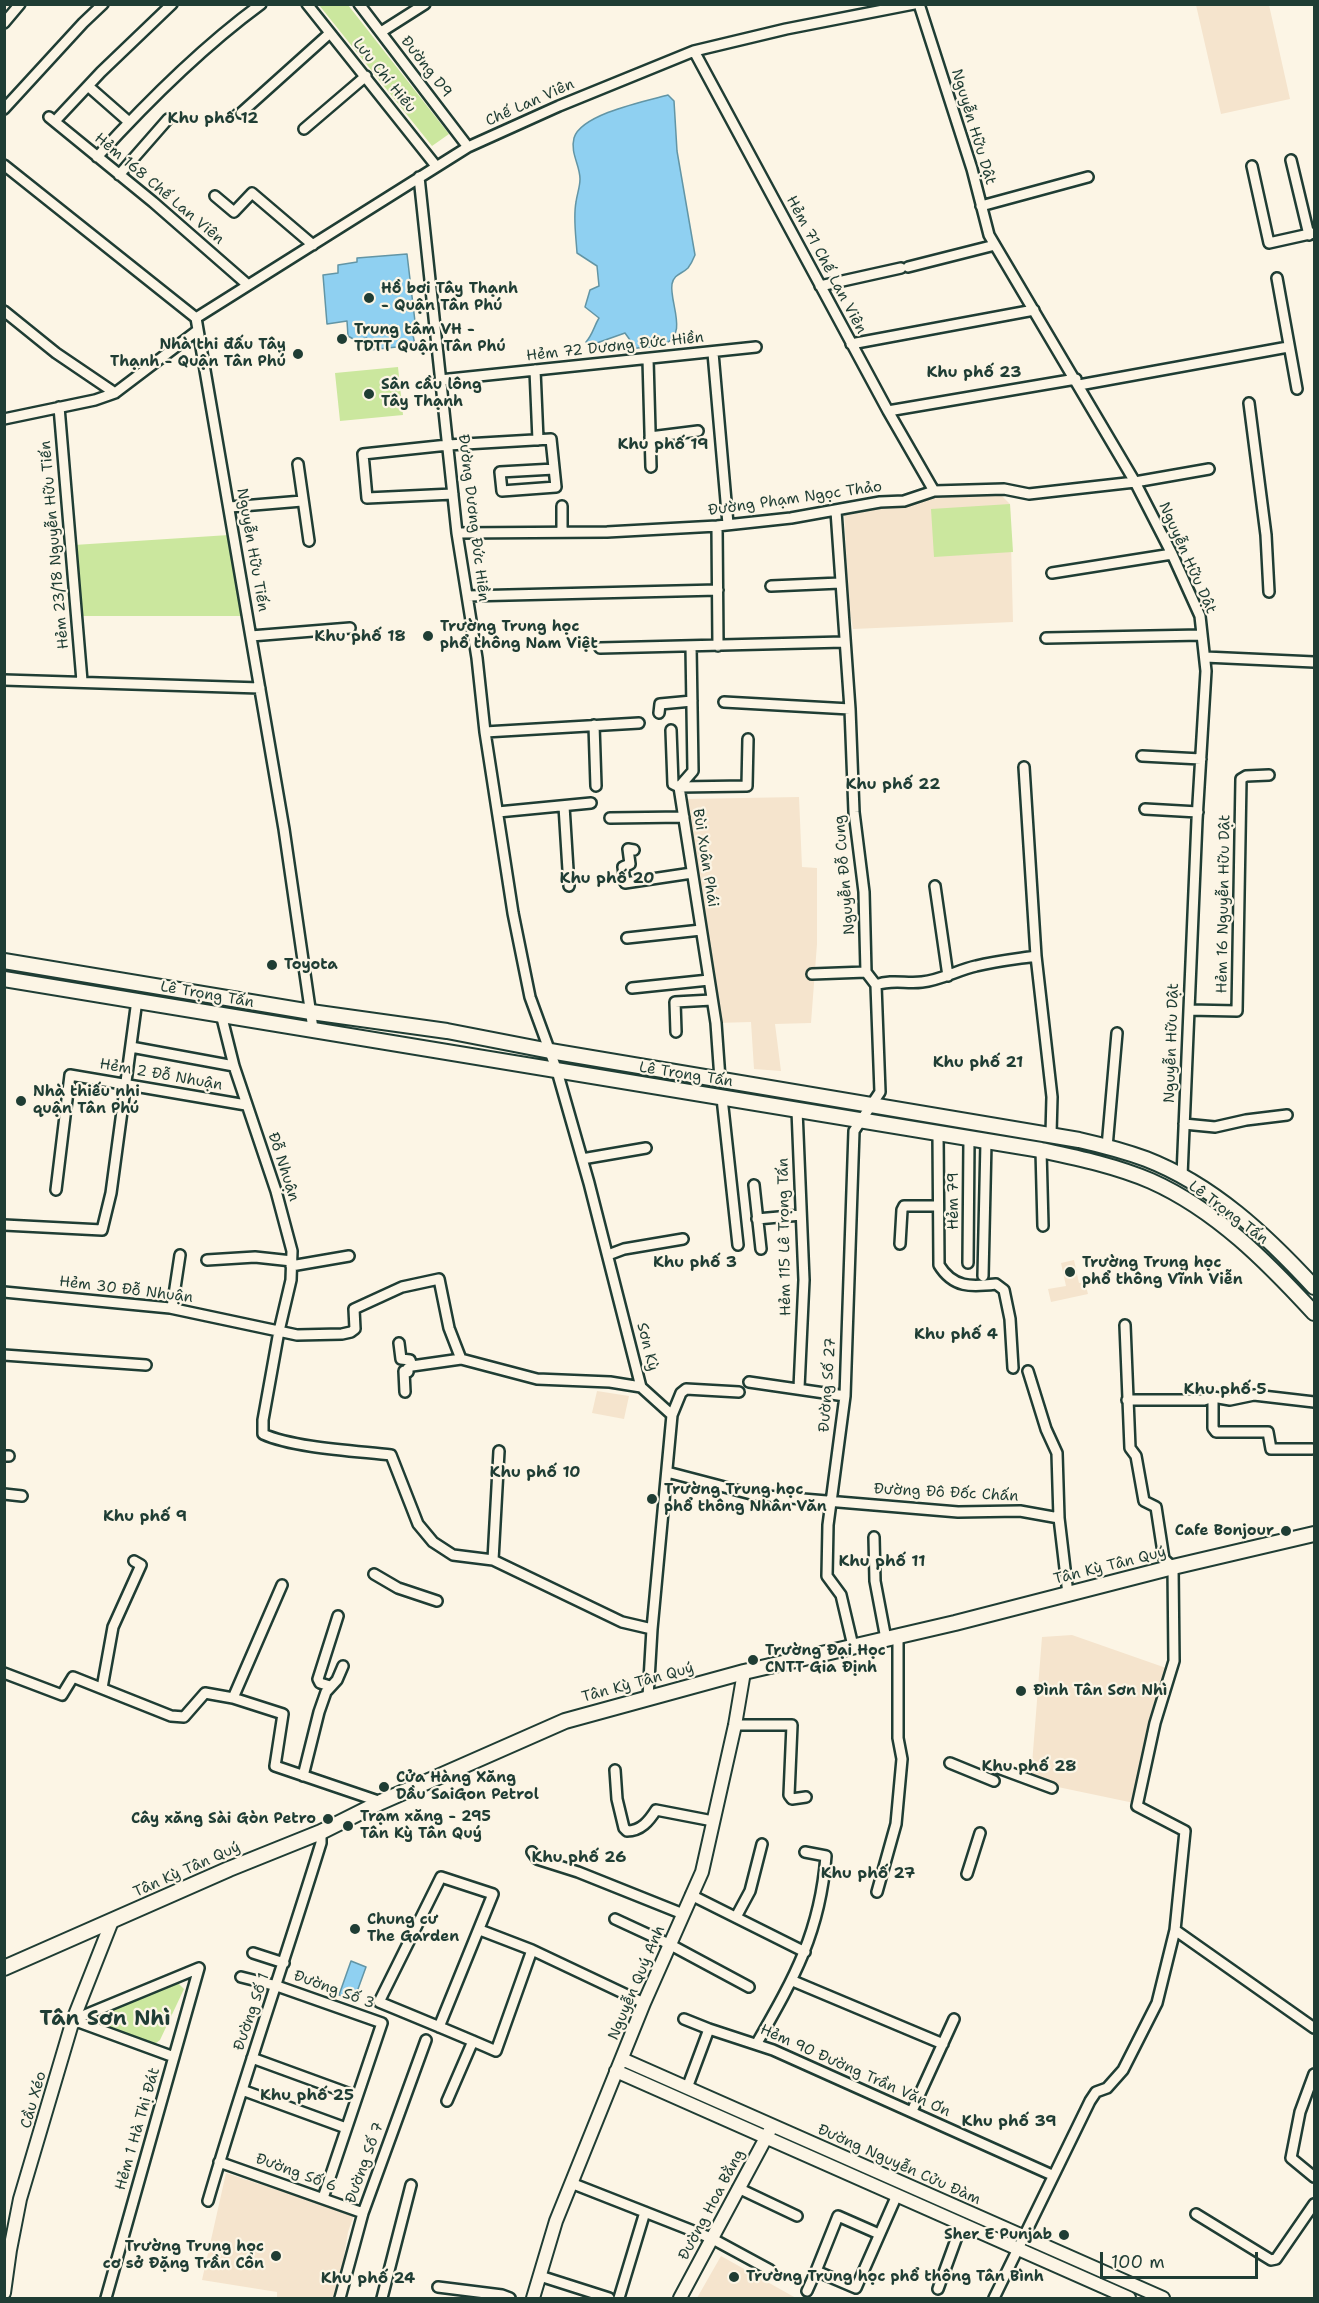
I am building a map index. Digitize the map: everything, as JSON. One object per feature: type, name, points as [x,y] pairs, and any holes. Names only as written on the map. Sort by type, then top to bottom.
[{"type":"main road","name":"Lê Trọng Tấn","points":[[4,961],[311,1012],[447,1031],[549,1051],[1051,1134],[1107,1147],[1147,1160],[1182,1176],[1229,1206],[1263,1234],[1314,1287]]},
{"type":"main road","name":"Lê Trọng Tấn","points":[[4,979],[1041,1150],[1119,1169],[1151,1181],[1199,1208],[1240,1239],[1278,1274],[1314,1313]]},
{"type":"main road","name":"Tân Kỳ Tân Quý","points":[[4,1968],[229,1869],[321,1832],[381,1802],[565,1721],[744,1672],[1314,1534]]},
{"type":"street","points":[[4,22],[8,11],[20,4]]},
{"type":"street","points":[[4,109],[103,4]]},
{"type":"street","points":[[129,122],[88,86],[172,4]]},
{"type":"street","points":[[97,157],[165,86],[261,4]]},
{"type":"street","name":"Lưu Chí Hiếu","points":[[307,4],[436,166]]},
{"type":"street","name":"Đường D9","points":[[359,4],[468,147]]},
{"type":"street","points":[[381,32],[425,4]]},
{"type":"street","name":"Nguyễn Hữu Dật","points":[[919,4],[989,235],[1135,482],[1172,554],[1200,616],[1206,671],[1182,1176]]},
{"type":"street","name":"Chế Lan Viên","points":[[196,318],[468,147],[559,106],[694,51],[786,29],[913,5]]},
{"type":"street","points":[[241,113],[330,33]]},
{"type":"street","name":"Hẻm 71 Chế Lan Viên","points":[[694,51],[851,344],[934,491]]},
{"type":"street","points":[[304,129],[366,76]]},
{"type":"street","name":"Hẻm 168 Chế Lan Viên","points":[[88,86],[53,119],[248,285]]},
{"type":"street","points":[[118,175],[168,119]]},
{"type":"street","points":[[1252,166],[1269,243],[1312,234],[1291,160]]},
{"type":"street","points":[[4,165],[196,318]]},
{"type":"street","name":"Đường Dương Đức Hiền","points":[[419,177],[457,533],[477,658],[485,732],[513,913],[530,998],[557,1071]]},
{"type":"street","points":[[981,206],[1088,177]]},
{"type":"street","points":[[215,196],[234,212],[252,193],[313,245]]},
{"type":"street","points":[[820,286],[905,268],[995,245]]},
{"type":"street","points":[[1277,278],[1297,389]]},
{"type":"street","points":[[851,344],[1034,310]]},
{"type":"street","points":[[4,311],[56,353],[115,393]]},
{"type":"street","name":"Nguyễn Hữu Tiến","points":[[196,318],[284,829],[313,1029]]},
{"type":"street","points":[[4,419],[96,400],[115,393],[198,330]]},
{"type":"street","name":"Hẻm 72 Dương Đức Hiền","points":[[441,380],[756,347]]},
{"type":"street","points":[[888,411],[1288,347]]},
{"type":"street","points":[[713,353],[728,524]]},
{"type":"street","points":[[648,359],[651,467]]},
{"type":"street","points":[[535,370],[538,440]]},
{"type":"street","points":[[1249,403],[1266,535],[1269,592]]},
{"type":"street","name":"Hẻm 23/18 Nguyễn Hữu Tiến","points":[[58,407],[82,681]]},
{"type":"street","points":[[650,437],[698,431]]},
{"type":"street","points":[[453,494],[367,498],[363,454],[551,439],[554,469],[555,487],[502,491],[500,471],[554,469]]},
{"type":"street","points":[[298,464],[309,541]]},
{"type":"street","name":"Đường Phạm Ngọc Thảo","points":[[457,533],[562,532],[717,526],[791,518],[880,502],[904,501],[934,491],[1004,489],[1029,494],[1135,482],[1209,469]]},
{"type":"street","points":[[230,507],[302,501]]},
{"type":"street","points":[[562,506],[562,532]]},
{"type":"street","name":"Nguyễn Đỗ Cung","points":[[836,511],[850,709],[854,812],[864,892],[866,972]]},
{"type":"street","points":[[717,526],[718,646]]},
{"type":"street","points":[[1052,573],[1172,554]]},
{"type":"street","points":[[771,586],[840,583]]},
{"type":"street","points":[[467,596],[718,590]]},
{"type":"street","points":[[250,636],[351,628]]},
{"type":"street","points":[[1046,638],[1202,635]]},
{"type":"street","points":[[600,648],[844,642]]},
{"type":"street","points":[[679,787],[693,771],[691,646]]},
{"type":"street","points":[[1205,657],[1314,662]]},
{"type":"street","points":[[4,680],[260,688]]},
{"type":"street","points":[[659,713],[660,704],[692,701]]},
{"type":"street","points":[[724,702],[850,709]]},
{"type":"street","points":[[485,732],[639,723]]},
{"type":"street","points":[[594,725],[596,786]]},
{"type":"street","name":"Bùi Xuân Phái","points":[[671,730],[673,784],[679,787],[684,817],[712,1000],[720,1079]]},
{"type":"street","points":[[679,787],[747,786],[748,739]]},
{"type":"street","points":[[1142,756],[1201,759]]},
{"type":"street","points":[[1024,767],[1036,956],[1052,1097],[1051,1134]]},
{"type":"street","name":"Hẻm 16 Nguyễn Hữu Dật","points":[[1189,1010],[1237,1011],[1241,779],[1246,776],[1269,775]]},
{"type":"street","points":[[498,812],[591,803]]},
{"type":"street","points":[[564,806],[569,886]]},
{"type":"street","points":[[1145,808],[1198,812]]},
{"type":"street","points":[[610,818],[684,817]]},
{"type":"street","points":[[634,850],[628,849],[630,864],[623,867],[625,883],[692,873]]},
{"type":"street","points":[[935,886],[948,976]]},
{"type":"street","points":[[627,938],[701,930]]},
{"type":"street","points":[[876,986],[884,982],[921,982],[948,976],[974,966],[1036,956]]},
{"type":"street","points":[[812,974],[866,972],[876,986],[880,1092],[862,1120]]},
{"type":"street","points":[[632,988],[709,980]]},
{"type":"street","points":[[4,1225],[102,1230],[111,1192],[137,1000]]},
{"type":"street","points":[[676,1032],[675,1002],[712,1000]]},
{"type":"street","name":"Đỗ Nhuận","points":[[221,1014],[234,1066],[276,1191],[292,1251],[291,1280],[279,1331],[263,1420],[263,1434],[309,1445],[391,1455],[418,1524],[433,1542],[453,1555],[493,1560]]},
{"type":"street","points":[[1107,1147],[1117,1033]]},
{"type":"street","points":[[131,1047],[234,1066]]},
{"type":"street","name":"Sơn Kỳ","points":[[557,1071],[642,1387],[672,1415]]},
{"type":"street","name":"Hẻm 2 Đỗ Nhuận","points":[[56,1190],[70,1075],[246,1105]]},
{"type":"street","points":[[722,1098],[738,1245]]},
{"type":"street","name":"Hẻm 115 Lê Trọng Tấn","points":[[797,1110],[804,1280],[799,1388]]},
{"type":"street","points":[[1184,1124],[1215,1127],[1246,1120],[1287,1115]]},
{"type":"street","name":"Đường Số 27","points":[[853,1646],[841,1595],[827,1576],[831,1501],[845,1396],[854,1131],[862,1120]]},
{"type":"street","points":[[938,1133],[939,1264],[945,1274],[968,1287],[996,1284],[1004,1290],[1010,1319],[1014,1368]]},
{"type":"street","name":"Hẻm 79","points":[[969,1139],[969,1263]]},
{"type":"street","points":[[983,1276],[986,1142]]},
{"type":"street","points":[[582,1159],[646,1148]]},
{"type":"street","points":[[1041,1150],[1043,1226]]},
{"type":"street","points":[[754,1185],[761,1249]]},
{"type":"street","points":[[900,1244],[904,1206],[938,1206]]},
{"type":"street","points":[[757,1219],[801,1215]]},
{"type":"street","points":[[608,1255],[624,1249],[683,1239]]},
{"type":"street","points":[[172,1308],[180,1255]]},
{"type":"street","points":[[207,1260],[255,1257],[292,1263],[349,1256]]},
{"type":"street","name":"Hẻm 30 Đỗ Nhuận","points":[[4,1292],[172,1308],[297,1335],[351,1332],[355,1329],[354,1309],[402,1287],[439,1279],[449,1328],[461,1359]]},
{"type":"street","points":[[994,2298],[1089,2101],[1096,2092],[1107,2088],[1123,2070],[1145,2028],[1157,2003],[1175,1929],[1185,1831],[1137,1806],[1155,1723],[1174,1661],[1173,1567],[1164,1559],[1156,1507],[1144,1501],[1136,1456],[1130,1448],[1125,1324]]},
{"type":"street","points":[[399,1343],[400,1359],[410,1360],[412,1366]]},
{"type":"street","points":[[4,1355],[146,1365]]},
{"type":"street","points":[[405,1392],[404,1371],[408,1372],[408,1368],[461,1359],[537,1379],[610,1382],[642,1387]]},
{"type":"street","points":[[1029,1371],[1046,1429],[1057,1453],[1059,1518],[1068,1594]]},
{"type":"street","points":[[749,1382],[845,1396]]},
{"type":"street","points":[[648,1697],[672,1415],[681,1393],[686,1389],[739,1392]]},
{"type":"street","points":[[1127,1400],[1204,1400],[1213,1397],[1230,1400],[1254,1395],[1314,1402]]},
{"type":"street","points":[[1213,1397],[1213,1428],[1216,1432],[1268,1432],[1271,1449],[1312,1449]]},
{"type":"street","points":[[499,1451],[493,1560],[622,1622],[652,1629]]},
{"type":"street","name":"Đường Đô Đốc Chấn","points":[[667,1472],[755,1495],[958,1512],[1020,1511],[1059,1518]]},
{"type":"street","points":[[4,1494],[22,1496]]},
{"type":"street","points":[[874,1537],[875,1581],[892,1637],[898,1738],[902,1759],[896,1824],[877,1892]]},
{"type":"street","points":[[102,1688],[113,1627],[141,1565],[134,1561]]},
{"type":"street","points":[[374,1574],[398,1588],[437,1600]]},
{"type":"street","points":[[233,1698],[282,1585]]},
{"type":"street","points":[[330,1686],[320,1683],[318,1678],[338,1616]]},
{"type":"street","points":[[303,1776],[326,1692],[337,1680],[343,1666]]},
{"type":"street","name":"Nguyễn Quý Anh","points":[[533,2298],[556,2221],[571,2183],[644,2003],[702,1872],[735,1725],[744,1672]]},
{"type":"street","points":[[4,1673],[62,1695],[73,1677],[171,1716],[184,1717],[205,1693],[233,1698],[283,1713],[275,1766],[381,1802]]},
{"type":"street","points":[[735,1725],[792,1725],[789,1795],[792,1799],[806,1797]]},
{"type":"street","points":[[950,1763],[994,1781]]},
{"type":"street","points":[[998,1768],[1052,1788]]},
{"type":"street","points":[[615,1770],[617,1799],[624,1828],[627,1830],[637,1829],[649,1821],[656,1810],[713,1821]]},
{"type":"street","name":"Đường Số 1","points":[[208,2201],[321,1843],[321,1832]]},
{"type":"street","points":[[967,1874],[980,1833]]},
{"type":"street","points":[[736,1917],[750,1891],[762,1844]]},
{"type":"street","points":[[532,1852],[537,1859],[578,1872],[683,1914]]},
{"type":"street","points":[[757,2043],[792,1981],[805,1952],[824,1882],[826,1856],[805,1852]]},
{"type":"street","points":[[439,2027],[493,1894],[441,1877],[379,2002],[496,2051],[532,1950]]},
{"type":"street","points":[[691,1895],[805,1952]]},
{"type":"street","points":[[615,1919],[669,1944],[749,1987]]},
{"type":"street","name":"Cầu Xéo","points":[[4,2293],[20,2199],[73,2020],[112,1921]]},
{"type":"street","points":[[1175,1929],[1314,2028]]},
{"type":"street","points":[[480,1930],[532,1950],[644,2003]]},
{"type":"street","points":[[254,1953],[284,1963]]},
{"type":"street","name":"Hẻm 1 Hà Thị Đát","points":[[73,2020],[199,1968],[105,2298]]},
{"type":"street","name":"Đường Số 3","points":[[241,1977],[277,1986],[382,2024],[356,2096]]},
{"type":"street","points":[[792,1981],[943,2044]]},
{"type":"street","name":"Hẻm 90 Đường Trần Văn Ơn","points":[[684,2019],[757,2043],[1052,2175]]},
{"type":"street","points":[[912,2111],[954,2019]]},
{"type":"street","points":[[73,2020],[174,2057]]},
{"type":"street","points":[[687,2088],[709,2029]]},
{"type":"street","name":"Đường Số 7","points":[[340,2298],[363,2213],[426,2040]]},
{"type":"street","points":[[447,2101],[473,2041]]},
{"type":"street","points":[[252,2058],[356,2096],[323,2198]]},
{"type":"street","name":"Đường Nguyễn Cửu Đàm","points":[[619,2065],[687,2088],[1163,2298]]},
{"type":"street","name":"Đường Nguyễn Cửu Đàm","points":[[619,2065],[765,2137],[1128,2298]]},
{"type":"street","points":[[1314,2074],[1300,2112],[1291,2158],[1314,2177]]},
{"type":"street","points":[[242,2090],[346,2128]]},
{"type":"street","name":"Đường Hoa Bằng","points":[[680,2298],[765,2137],[773,2126]]},
{"type":"street","name":"Đường Số 6","points":[[219,2162],[363,2213]]},
{"type":"street","points":[[571,2183],[711,2238],[770,2270]]},
{"type":"street","points":[[382,2298],[411,2185]]},
{"type":"street","points":[[738,2188],[797,2217]]},
{"type":"street","points":[[816,2271],[856,2288],[897,2194]]},
{"type":"street","points":[[1197,2214],[1271,2260],[1276,2259],[1314,2204]]},
{"type":"street","points":[[619,2298],[645,2212]]},
{"type":"street","points":[[807,2291],[838,2216],[879,2234]]},
{"type":"street","points":[[938,2289],[962,2223]]},
{"type":"street","points":[[540,2276],[609,2298]]},
{"type":"street","points":[[1128,2298],[1135,2286]]},
{"type":"street","points":[[438,2287],[510,2298]]},
{"type":"shaded area","points":[[1196,5],[1269,5],[1290,99],[1221,114]]},
{"type":"shaded area","points":[[940,495],[1001,495],[1010,504],[1013,622],[853,629],[849,606],[844,511],[908,505]]},
{"type":"shaded area","points":[[799,797],[802,867],[817,868],[817,944],[811,1023],[775,1024],[781,1071],[754,1069],[751,1022],[716,1023],[685,799]]},
{"type":"shaded area","name":"Trường Trung học phổ thông Vĩnh Viễn","points":[[1074,1260],[1079,1283],[1085,1282],[1088,1294],[1051,1302],[1048,1289],[1066,1286],[1061,1263]]},
{"type":"shaded area","points":[[597,1391],[629,1396],[624,1419],[592,1413]]},
{"type":"shaded area","points":[[1072,1635],[1169,1669],[1134,1803],[1053,1786],[1031,1777],[1042,1637]]},
{"type":"shaded area","name":"Trường Trung học cơ sở Đặng Trần Côn","points":[[226,2173],[354,2215],[348,2232],[337,2298],[277,2298],[277,2292],[202,2280]]},
{"type":"shaded area","name":"Trường Trung học phổ thông Tân Bình","points":[[721,2256],[796,2298],[697,2298]]},
{"type":"green space","points":[[319,5],[348,5],[449,134],[432,146]]},
{"type":"green space","name":"Sân cầu lông Tây Thạnh","points":[[398,367],[403,415],[340,421],[335,373]]},
{"type":"green space","points":[[1010,504],[1013,552],[934,557],[931,509]]},
{"type":"green space","points":[[229,535],[242,616],[80,616],[74,545]]},
{"type":"green space","points":[[178,1983],[184,1989],[160,2040],[151,2047],[95,2022],[95,2016]]},
{"type":"water","points":[[668,95],[674,101],[677,151],[695,255],[688,268],[676,276],[672,284],[677,326],[675,333],[671,340],[652,347],[631,349],[630,340],[625,333],[591,345],[586,342],[599,318],[585,307],[590,290],[599,286],[597,266],[577,253],[575,214],[580,179],[573,149],[574,138],[579,130],[601,115]]},
{"type":"water","name":"Hồ bơi Tây Thạnh - Quận Tân Phú","points":[[407,254],[416,330],[412,330],[415,345],[369,350],[367,338],[355,340],[348,336],[347,321],[327,324],[323,275],[338,273],[338,265],[357,262],[357,258]]},
{"type":"water","points":[[351,1961],[366,1967],[354,2000],[339,1995]]},
{"type":"place","name":"Hồ bơi Tây Thạnh - Quận Tân Phú","points":[[369,298]]},
{"type":"place","name":"Trung tâm VH - TDTT Quận Tân Phú","points":[[342,339]]},
{"type":"place","name":"Nhà thi đấu Tây Thạnh - Quận Tân Phú","points":[[298,354]]},
{"type":"place","name":"Sân cầu lông Tây Thạnh","points":[[369,394]]},
{"type":"place","name":"Trường Trung học phổ thông Nam Việt","points":[[428,636]]},
{"type":"place","name":"Toyota","points":[[272,965]]},
{"type":"place","name":"Nhà thiếu nhi quận Tân Phú","points":[[21,1101]]},
{"type":"place","name":"Trường Trung học phổ thông Vĩnh Viễn","points":[[1070,1272]]},
{"type":"place","name":"Trường Trung học phổ thông Nhân Văn","points":[[652,1499]]},
{"type":"place","name":"Cafe Bonjour","points":[[1286,1531]]},
{"type":"place","name":"Trường Đại Học CNTT Gia Định","points":[[753,1660]]},
{"type":"place","name":"Đình Tân Sơn Nhì","points":[[1021,1691]]},
{"type":"place","name":"Cửa Hàng Xăng Dầu SaiGon Petrol","points":[[384,1787]]},
{"type":"place","name":"Cây xăng Sài Gòn Petro","points":[[328,1819]]},
{"type":"place","name":"Trạm xăng - 295 Tân Kỳ Tân Quý","points":[[348,1826]]},
{"type":"place","name":"Chung cư The Garden","points":[[355,1929]]},
{"type":"place","name":"Sher E Punjab","points":[[1064,2235]]},
{"type":"place","name":"Trường Trung học cơ sở Đặng Trần Côn","points":[[276,2256]]},
{"type":"place","name":"Trường Trung học phổ thông Tân Bình","points":[[734,2277]]},
{"type":"district","name":"Khu phố 12","points":[[213,119]]},
{"type":"district","name":"Khu phố 23","points":[[974,373]]},
{"type":"district","name":"Khu phố 19","points":[[663,445]]},
{"type":"district","name":"Khu phố 18","points":[[360,637]]},
{"type":"district","name":"Khu phố 22","points":[[893,785]]},
{"type":"district","name":"Khu phố 20","points":[[607,879]]},
{"type":"district","name":"Khu phố 21","points":[[978,1063]]},
{"type":"district","name":"Khu phố 3","points":[[695,1263]]},
{"type":"district","name":"Khu phố 4","points":[[956,1335]]},
{"type":"district","name":"Khu phố 5","points":[[1225,1390]]},
{"type":"district","name":"Khu phố 10","points":[[535,1473]]},
{"type":"district","name":"Khu phố 9","points":[[145,1517]]},
{"type":"district","name":"Khu phố 11","points":[[882,1562]]},
{"type":"district","name":"Khu phố 28","points":[[1029,1767]]},
{"type":"district","name":"Khu phố 26","points":[[579,1858]]},
{"type":"district","name":"Khu phố 27","points":[[868,1874]]},
{"type":"district","name":"Tân Sơn Nhì","points":[[105,2020]]},
{"type":"district","name":"Khu phố 25","points":[[307,2096]]},
{"type":"district","name":"Khu phố 39","points":[[1009,2122]]},
{"type":"district","name":"Khu phố 24","points":[[368,2279]]}]
